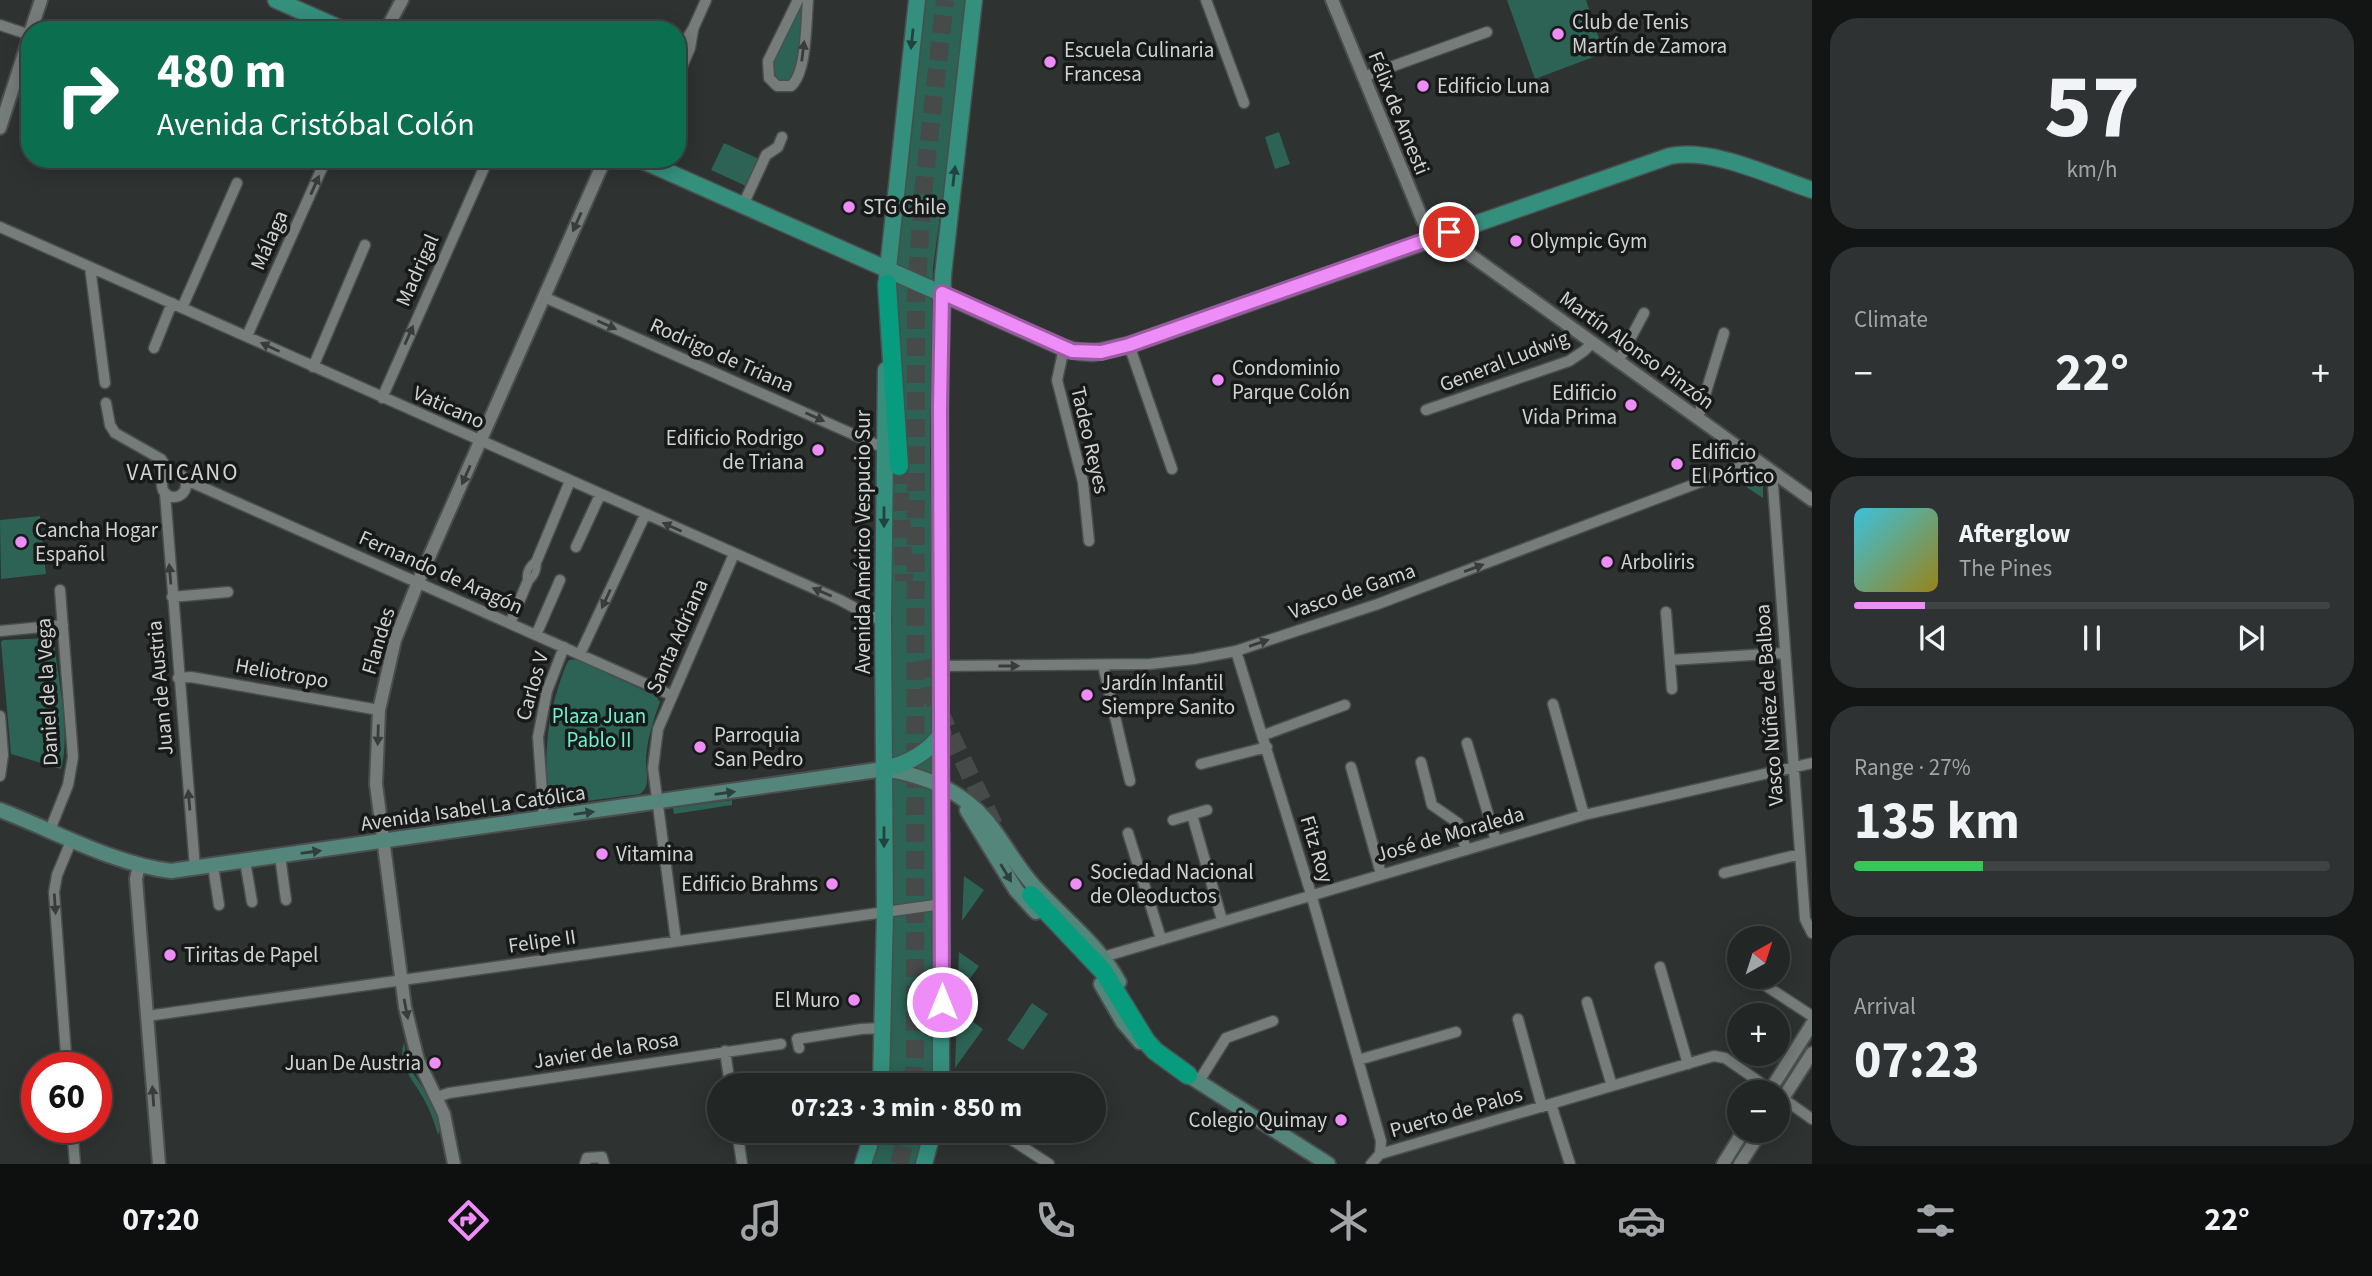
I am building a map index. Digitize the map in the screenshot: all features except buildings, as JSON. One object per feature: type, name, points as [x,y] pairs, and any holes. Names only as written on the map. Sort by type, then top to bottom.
[{"type":"highway","points":[[887,276],[899,466]]},
{"type":"highway","points":[[1031,895],[1103,971],[1146,1041],[1155,1051],[1194,1078]]},
{"type":"main road","points":[[276,0],[305,21]]},
{"type":"main road","name":"Avenida Américo Vespucio Sur","points":[[882,1073],[885,912],[883,620],[887,276],[917,0]]},
{"type":"main road","points":[[941,1073],[942,293],[973,3]]},
{"type":"main road","points":[[659,168],[743,205],[887,276],[942,293],[1065,348],[1093,353],[1129,345],[1678,154],[1709,156],[1812,190]]},
{"type":"main road","points":[[884,769],[914,759],[942,733]]},
{"type":"main road","name":"Avenida Isabel La Católica","points":[[0,810],[139,865],[172,871],[884,769],[917,775],[942,785],[987,821],[1036,888],[1103,957],[1153,1042],[1194,1078]]},
{"type":"main road","name":"Avenida Isabel La Católica","points":[[956,795],[1016,890],[1096,975],[1123,1022],[1151,1052],[1328,1164]]},
{"type":"main road","points":[[863,1164],[870,1143]]},
{"type":"main road","points":[[924,1164],[930,1143]]},
{"type":"street","points":[[34,21],[41,0]]},
{"type":"street","points":[[391,21],[402,0]]},
{"type":"street","points":[[686,40],[706,0]]},
{"type":"street","points":[[799,0],[768,61],[767,74],[777,86],[791,86],[797,79],[803,54],[808,0]]},
{"type":"street","points":[[1206,0],[1244,103]]},
{"type":"street","name":"Félix de Amesti","points":[[1332,0],[1423,221],[1436,236]]},
{"type":"street","points":[[0,25],[21,30]]},
{"type":"street","points":[[686,59],[691,48],[693,29]]},
{"type":"street","points":[[1363,77],[1487,32]]},
{"type":"street","points":[[0,128],[6,89],[21,55]]},
{"type":"street","points":[[743,205],[766,155],[778,147],[782,137]]},
{"type":"street","name":"Málaga","points":[[247,336],[322,168]]},
{"type":"street","name":"Madrigal","points":[[382,398],[484,168]]},
{"type":"street","name":"Flandes","points":[[454,1164],[444,1114],[413,1045],[401,980],[376,784],[379,710],[395,640],[418,582],[601,168]]},
{"type":"street","points":[[154,348],[237,183]]},
{"type":"street","name":"Vaticano","points":[[0,227],[883,620]]},
{"type":"street","name":"Martín Alonso Pinzón","points":[[1436,236],[1462,249],[1812,500]]},
{"type":"street","points":[[313,367],[365,245]]},
{"type":"street","points":[[90,267],[105,383]]},
{"type":"street","name":"Rodrigo de Triana","points":[[544,297],[884,448]]},
{"type":"street","points":[[1619,360],[1644,313]]},
{"type":"street","points":[[1698,418],[1724,333]]},
{"type":"street","name":"General Ludwig","points":[[1426,411],[1569,361],[1593,342]]},
{"type":"street","points":[[1129,345],[1172,469]]},
{"type":"street","name":"Tadeo Reyes","points":[[1065,348],[1057,380],[1083,482],[1089,541]]},
{"type":"street","points":[[107,403],[110,425],[115,433],[161,459],[170,474]]},
{"type":"street","name":"Vasco de Gama","points":[[941,666],[1173,662],[1236,651],[1378,604],[1756,461]]},
{"type":"street","name":"Vasco Núñez de Balboa","points":[[1772,472],[1805,919],[1812,933]]},
{"type":"street","points":[[170,474],[179,475],[188,484],[180,495],[168,498],[163,482],[170,474]]},
{"type":"street","points":[[510,623],[527,583],[526,576],[531,563],[537,560],[570,481]]},
{"type":"street","name":"Fernando de Aragón","points":[[188,484],[418,582],[671,695]]},
{"type":"street","points":[[576,547],[600,495]]},
{"type":"street","name":"Juan de Austria","points":[[168,498],[172,597],[195,869]]},
{"type":"street","points":[[580,654],[645,515]]},
{"type":"street","name":"Santa Adriana","points":[[676,941],[653,768],[655,742],[671,695],[734,554]]},
{"type":"street","points":[[536,635],[560,580]]},
{"type":"street","name":"Daniel de la Vega","points":[[50,830],[68,785],[74,757],[60,590]]},
{"type":"street","points":[[172,597],[228,592]]},
{"type":"street","points":[[1665,612],[1672,689]]},
{"type":"street","points":[[0,631],[63,625]]},
{"type":"street","name":"Carlos V","points":[[544,819],[538,737],[547,691],[564,647]]},
{"type":"street","name":"Fitz Roy","points":[[1236,651],[1311,894],[1381,1141],[1380,1154]]},
{"type":"street","points":[[1670,660],[1785,653]]},
{"type":"street","points":[[1103,665],[1130,780]]},
{"type":"street","name":"Heliotropo","points":[[178,678],[191,677],[379,710]]},
{"type":"street","points":[[1553,704],[1584,815]]},
{"type":"street","points":[[1264,735],[1345,705]]},
{"type":"street","points":[[0,716],[3,755],[0,776]]},
{"type":"street","points":[[1467,743],[1496,841]]},
{"type":"street","points":[[1201,764],[1267,747]]},
{"type":"street","points":[[1421,762],[1432,805],[1458,823],[1466,850]]},
{"type":"street","name":"José de Moraleda","points":[[1103,957],[1584,815],[1812,763]]},
{"type":"street","points":[[1351,767],[1381,874]]},
{"type":"street","points":[[1173,820],[1207,810]]},
{"type":"street","points":[[1192,815],[1222,920]]},
{"type":"street","points":[[1128,833],[1161,939]]},
{"type":"street","points":[[66,1052],[54,892],[57,875],[72,839]]},
{"type":"street","points":[[1724,873],[1800,854]]},
{"type":"street","points":[[280,856],[286,900]]},
{"type":"street","points":[[245,861],[252,902]]},
{"type":"street","points":[[139,865],[136,879],[159,1164]]},
{"type":"street","points":[[213,866],[219,905]]},
{"type":"street","name":"Felipe II","points":[[147,1016],[942,904]]},
{"type":"street","points":[[1660,967],[1688,1064]]},
{"type":"street","points":[[1771,989],[1812,1016]]},
{"type":"street","points":[[1587,1002],[1612,1086]]},
{"type":"street","name":"Puerto de Palos","points":[[1518,1019],[1547,1105]]},
{"type":"street","points":[[1194,1078],[1226,1038],[1273,1021]]},
{"type":"street","points":[[1783,1080],[1812,1024]]},
{"type":"street","points":[[799,1048],[797,1039],[884,1028]]},
{"type":"street","points":[[1358,1059],[1456,1031]]},
{"type":"street","name":"Javier de la Rosa","points":[[437,1097],[449,1093],[781,1044]]},
{"type":"street","points":[[725,1051],[728,1073]]},
{"type":"street","points":[[1788,1080],[1812,1053]]},
{"type":"street","name":"Puerto de Palos","points":[[1380,1154],[1714,1056],[1725,1058],[1755,1080]]},
{"type":"street","name":"Puerto de Palos","points":[[1790,1102],[1807,1111],[1812,1119]]},
{"type":"street","points":[[1547,1105],[1570,1164]]},
{"type":"street","points":[[73,1143],[75,1164]]},
{"type":"street","points":[[739,1143],[742,1164]]},
{"type":"street","points":[[1017,1143],[1049,1164]]},
{"type":"street","points":[[1723,1164],[1736,1143]]},
{"type":"street","points":[[1740,1164],[1754,1143]]},
{"type":"street","points":[[1371,1164],[1380,1154]]},
{"type":"street","points":[[584,1164],[587,1158],[602,1157],[604,1164]]},
{"type":"green space","points":[[803,0],[797,67],[789,81],[780,80],[774,74],[773,62]]},
{"type":"green space","points":[[922,0],[969,0],[933,268],[930,455],[934,652],[934,1073],[889,1073],[892,441],[898,251]]},
{"type":"green space","name":"Club de Tenis Martín de Zamora","points":[[1507,0],[1586,0],[1604,53],[1535,79]]},
{"type":"green space","points":[[1279,132],[1290,164],[1275,169],[1265,137]]},
{"type":"green space","points":[[724,143],[759,159],[746,186],[711,170]]},
{"type":"green space","points":[[1760,473],[1763,477],[1763,498],[1737,481]]},
{"type":"green space","name":"Cancha Hogar Español","points":[[40,516],[46,574],[1,579],[0,520]]},
{"type":"green space","points":[[51,638],[54,642],[63,706],[65,739],[61,769],[11,754],[1,642]]},
{"type":"green space","name":"Plaza Juan Pablo II","points":[[576,659],[656,696],[660,702],[647,747],[647,784],[640,794],[557,805],[547,798],[546,761],[551,715],[566,665],[569,660]]},
{"type":"green space","points":[[732,800],[732,805],[674,814],[673,808]]},
{"type":"green space","points":[[964,876],[984,890],[962,921]]},
{"type":"green space","points":[[959,952],[979,966],[957,997]]},
{"type":"green space","points":[[1032,1003],[1048,1014],[1023,1050],[1007,1040]]},
{"type":"green space","points":[[957,1011],[983,1029],[955,1068]]},
{"type":"green space","points":[[404,1042],[409,1066],[436,1110],[440,1127],[438,1135],[426,1103],[405,1067],[402,1051]]},
{"type":"green space","points":[[880,1143],[923,1143],[917,1164],[872,1164]]},
{"type":"tunnel","points":[[914,1073],[916,293],[923,193],[945,0]]},
{"type":"tunnel","points":[[899,466],[904,581]]},
{"type":"tunnel","points":[[924,660],[930,692],[996,829]]},
{"type":"tunnel","points":[[1009,858],[1021,883],[1031,895]]},
{"type":"tunnel","points":[[899,1164],[905,1143]]},
{"type":"place","name":"Club de Tenis Martín de Zamora","points":[[1558,34]]},
{"type":"place","name":"Escuela Culinaria Francesa","points":[[1050,62]]},
{"type":"place","name":"Edificio Luna","points":[[1423,86]]},
{"type":"place","name":"STG Chile","points":[[849,207]]},
{"type":"place","name":"Olympic Gym","points":[[1516,241]]},
{"type":"place","name":"Condominio Parque Colón","points":[[1218,380]]},
{"type":"place","name":"Edificio Vida Prima","points":[[1631,405]]},
{"type":"place","name":"Edificio Rodrigo de Triana","points":[[818,450]]},
{"type":"place","name":"Edificio El Pórtico","points":[[1677,464]]},
{"type":"place","name":"Cancha Hogar Español","points":[[21,542]]},
{"type":"place","name":"Arboliris","points":[[1607,562]]},
{"type":"place","name":"Jardín Infantil Siempre Sanito","points":[[1087,695]]},
{"type":"place","name":"Parroquia San Pedro","points":[[700,747]]},
{"type":"place","name":"Vitamina","points":[[602,854]]},
{"type":"place","name":"Edificio Brahms","points":[[832,884]]},
{"type":"place","name":"Sociedad Nacional de Oleoductos","points":[[1076,884]]},
{"type":"place","name":"Tiritas de Papel","points":[[170,955]]},
{"type":"place","name":"El Muro","points":[[854,1000]]},
{"type":"place","name":"Juan De Austria","points":[[435,1063]]},
{"type":"place","name":"Colegio Quimay","points":[[1341,1120]]},
{"type":"district","name":"VATICANO","points":[[183,472]]},
{"type":"route","points":[[942,1002],[942,293],[1004,323],[1072,351],[1101,352],[1129,345],[1449,232]]}]
